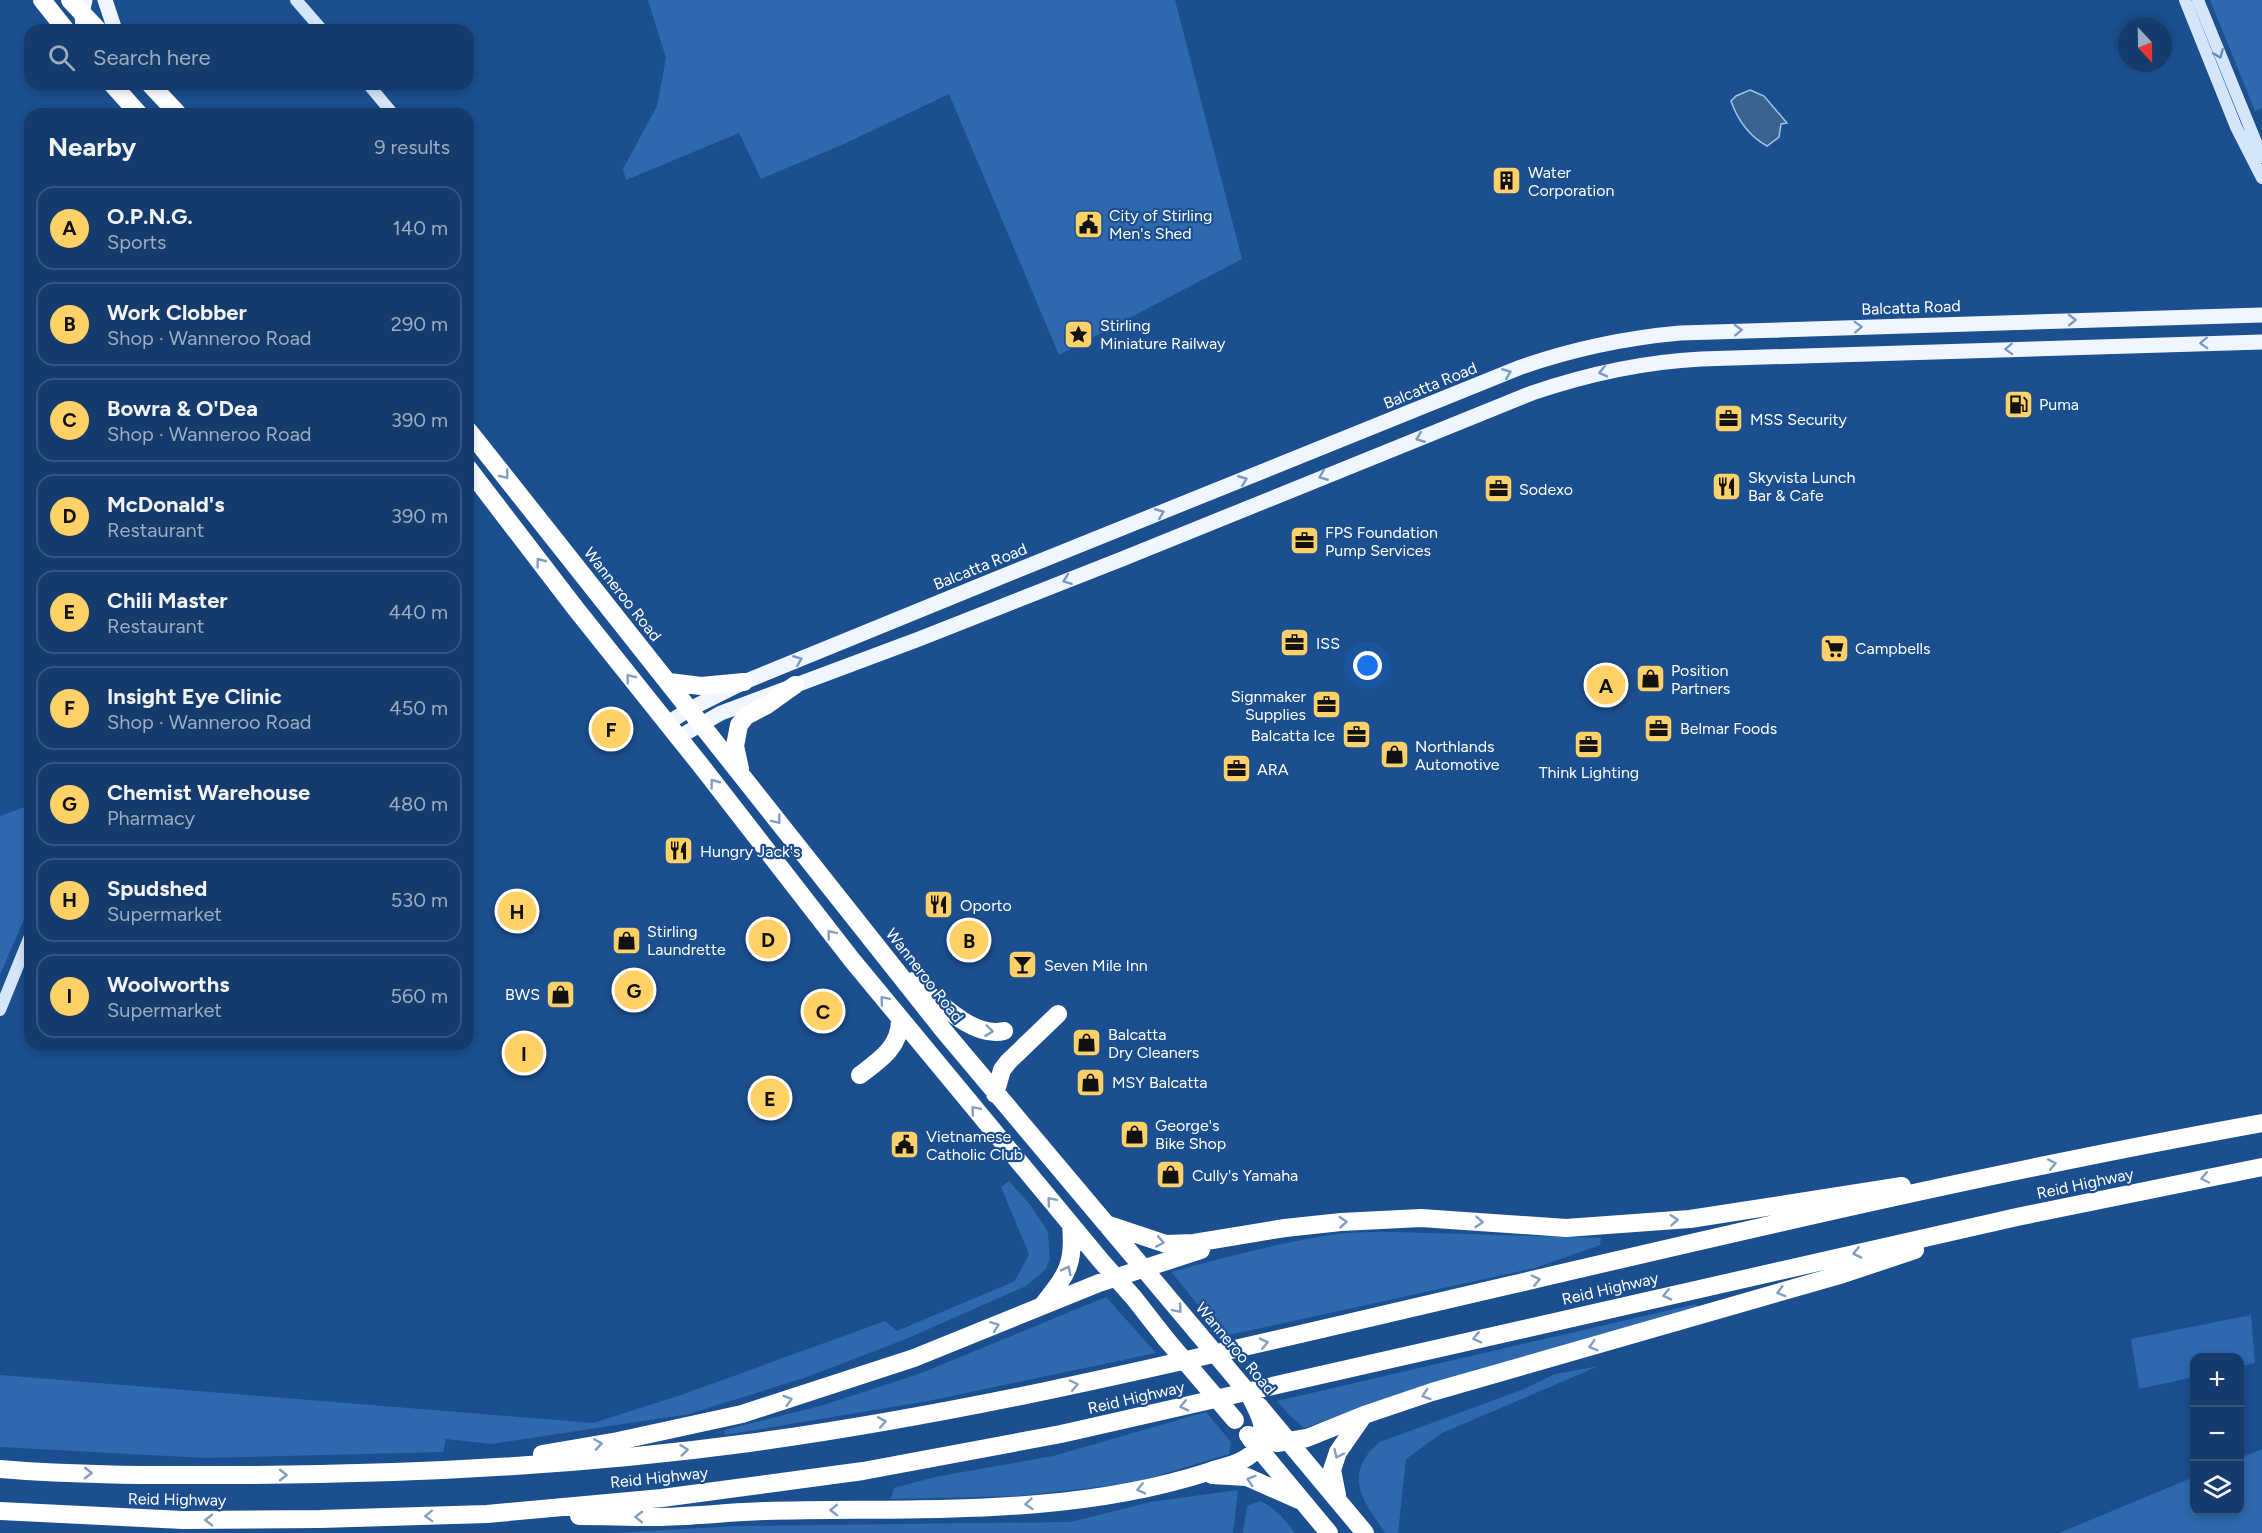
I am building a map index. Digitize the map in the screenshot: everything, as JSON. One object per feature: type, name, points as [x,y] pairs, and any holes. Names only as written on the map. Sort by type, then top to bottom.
[{"type":"highway","points":[[42,0],[61,24]]},
{"type":"highway","points":[[80,11],[92,24]]},
{"type":"highway","points":[[117,90],[134,108]]},
{"type":"highway","points":[[156,90],[172,108]]},
{"type":"highway","name":"Wanneroo Road","points":[[474,438],[669,682],[854,920],[995,1094],[1197,1332],[1261,1412],[1291,1441],[1365,1533]]},
{"type":"highway","points":[[474,476],[900,1020],[1166,1339],[1235,1420],[1256,1441],[1329,1533]]},
{"type":"highway","points":[[669,682],[701,686],[744,682]]},
{"type":"highway","points":[[741,774],[735,746],[739,725],[746,716],[767,705],[795,685]]},
{"type":"highway","points":[[891,963],[972,1027],[987,1033],[1004,1031]]},
{"type":"highway","points":[[995,1094],[1002,1070],[1008,1062],[1058,1014]]},
{"type":"highway","points":[[860,1075],[885,1055],[894,1044],[900,1028],[900,1020]]},
{"type":"highway","name":"Reid Highway","points":[[0,1469],[183,1475],[317,1475],[437,1471],[533,1466],[745,1443],[1002,1401],[1995,1175],[2262,1123]]},
{"type":"highway","name":"Reid Highway","points":[[0,1511],[193,1520],[488,1514],[662,1498],[863,1471],[1062,1434],[2017,1217],[2262,1167]]},
{"type":"highway","points":[[1105,1223],[1166,1244],[1194,1243],[1284,1228],[1341,1222],[1421,1218],[1566,1228],[1690,1219],[1872,1190],[1995,1175]]},
{"type":"highway","points":[[1256,1441],[1277,1443],[1307,1438],[1364,1415],[1482,1378],[1843,1274],[2017,1217]]},
{"type":"highway","points":[[1041,1308],[1070,1265],[1073,1247],[1071,1225]]},
{"type":"highway","points":[[437,1471],[618,1441],[742,1414],[914,1358],[1143,1268],[1187,1253],[1284,1228]]},
{"type":"highway","points":[[488,1514],[653,1517],[764,1511],[1000,1506],[1087,1500],[1136,1491],[1195,1476],[1246,1459],[1263,1432],[1261,1412]]},
{"type":"highway","points":[[1338,1500],[1332,1470],[1338,1452],[1364,1415]]},
{"type":"highway","points":[[1195,1476],[1247,1477],[1303,1501]]},
{"type":"main road","points":[[105,0],[113,24]]},
{"type":"main road","name":"Balcatta Road","points":[[672,731],[744,682],[1521,367],[1590,346],[1640,337],[1718,331],[2262,315]]},
{"type":"main road","name":"Balcatta Road","points":[[695,716],[720,713],[795,685],[1122,559],[1532,393],[1606,371],[1643,363],[1710,358],[2262,342]]},
{"type":"street","points":[[296,0],[317,24]]},
{"type":"street","points":[[2185,0],[2236,127],[2262,178]]},
{"type":"street","points":[[2198,0],[2262,157]]},
{"type":"street","points":[[373,90],[388,108]]},
{"type":"street","points":[[0,1010],[24,951]]},
{"type":"shaded area","points":[[648,0],[1175,0],[1242,259],[1059,355],[949,94],[844,144],[761,179],[739,133],[626,180],[623,169],[657,106],[666,58]]},
{"type":"shaded area","points":[[2210,0],[2262,0],[2262,108],[2255,111]]},
{"type":"shaded area","points":[[1750,90],[1764,96],[1787,123],[1781,124],[1779,137],[1767,146],[1745,127],[1731,101],[1736,96]]},
{"type":"shaded area","points":[[24,807],[24,919],[0,975],[0,816]]},
{"type":"shaded area","points":[[1009,1181],[1031,1206],[1048,1232],[1050,1259],[1046,1269],[1026,1286],[906,1339],[807,1377],[689,1414],[491,1444],[446,1439],[443,1452],[205,1458],[0,1447],[0,1375],[593,1423],[681,1395],[885,1321],[897,1331],[1015,1281],[1029,1254],[1001,1187]]},
{"type":"shaded area","points":[[1394,1232],[1601,1238],[1600,1245],[1535,1268],[1224,1336],[1171,1272],[1254,1250],[1317,1237]]},
{"type":"shaded area","points":[[1106,1297],[1156,1353],[928,1401],[725,1435],[724,1430],[820,1406],[919,1374]]},
{"type":"shaded area","points":[[1696,1304],[1699,1309],[1347,1413],[1304,1428],[1277,1401]]},
{"type":"shaded area","points":[[2251,1315],[2255,1363],[2244,1365],[2244,1353],[2190,1353],[2190,1378],[2139,1389],[2131,1339]]},
{"type":"shaded area","points":[[1599,1366],[1442,1433],[1406,1459],[1398,1533],[1386,1533],[1364,1499],[1359,1476],[1368,1454],[1380,1442],[1524,1389],[1555,1374]]},
{"type":"shaded area","points":[[1206,1412],[1231,1442],[1229,1454],[1134,1483],[1018,1496],[891,1499],[894,1488],[935,1477],[1053,1456]]},
{"type":"shaded area","points":[[2262,1449],[2262,1533],[2059,1533],[2190,1479],[2190,1515],[2244,1515],[2244,1456]]},
{"type":"shaded area","points":[[1238,1490],[1233,1533],[613,1533],[737,1526],[1070,1522],[1150,1502]]},
{"type":"shaded area","points":[[1260,1501],[1275,1511],[1295,1533],[1243,1533],[1247,1506]]},
{"type":"place","name":"Water Corporation","points":[[1507,181]]},
{"type":"place","name":"City of Stirling Men's Shed","points":[[1088,224]]},
{"type":"place","name":"Stirling Miniature Railway","points":[[1079,334]]},
{"type":"place","name":"Puma","points":[[2018,404]]},
{"type":"place","name":"MSS Security","points":[[1729,419]]},
{"type":"place","name":"Skyvista Lunch Bar & Cafe","points":[[1727,486]]},
{"type":"place","name":"Sodexo","points":[[1498,489]]},
{"type":"place","name":"FPS Foundation Pump Services","points":[[1304,541]]},
{"type":"place","name":"ISS","points":[[1295,643]]},
{"type":"place","name":"Campbells","points":[[1834,648]]},
{"type":"place","name":"Position Partners","points":[[1650,679]]},
{"type":"place","name":"O.P.N.G.","points":[[1606,685]]},
{"type":"place","name":"Signmaker Supplies","points":[[1327,705]]},
{"type":"place","name":"Belmar Foods","points":[[1659,728]]},
{"type":"place","name":"Insight Eye Clinic","points":[[611,729]]},
{"type":"place","name":"Balcatta Ice","points":[[1356,735]]},
{"type":"place","name":"Think Lighting","points":[[1589,744]]},
{"type":"place","name":"Northlands Automotive","points":[[1394,755]]},
{"type":"place","name":"ARA","points":[[1236,769]]},
{"type":"place","name":"Hungry Jack's","points":[[679,851]]},
{"type":"place","name":"Oporto","points":[[939,905]]},
{"type":"place","name":"Spudshed","points":[[517,911]]},
{"type":"place","name":"McDonald's","points":[[768,939]]},
{"type":"place","name":"Stirling Laundrette","points":[[626,940]]},
{"type":"place","name":"Work Clobber","points":[[969,940]]},
{"type":"place","name":"Seven Mile Inn","points":[[1023,965]]},
{"type":"place","name":"Chemist Warehouse","points":[[634,990]]},
{"type":"place","name":"BWS","points":[[561,994]]},
{"type":"place","name":"Bowra & O'Dea","points":[[823,1011]]},
{"type":"place","name":"Balcatta Dry Cleaners","points":[[1087,1043]]},
{"type":"place","name":"Woolworths","points":[[524,1053]]},
{"type":"place","name":"MSY Balcatta","points":[[1091,1082]]},
{"type":"place","name":"Chili Master","points":[[770,1098]]},
{"type":"place","name":"George's Bike Shop","points":[[1134,1134]]},
{"type":"place","name":"Vietnamese Catholic Club","points":[[905,1145]]},
{"type":"place","name":"Cully's Yamaha","points":[[1171,1175]]}]
